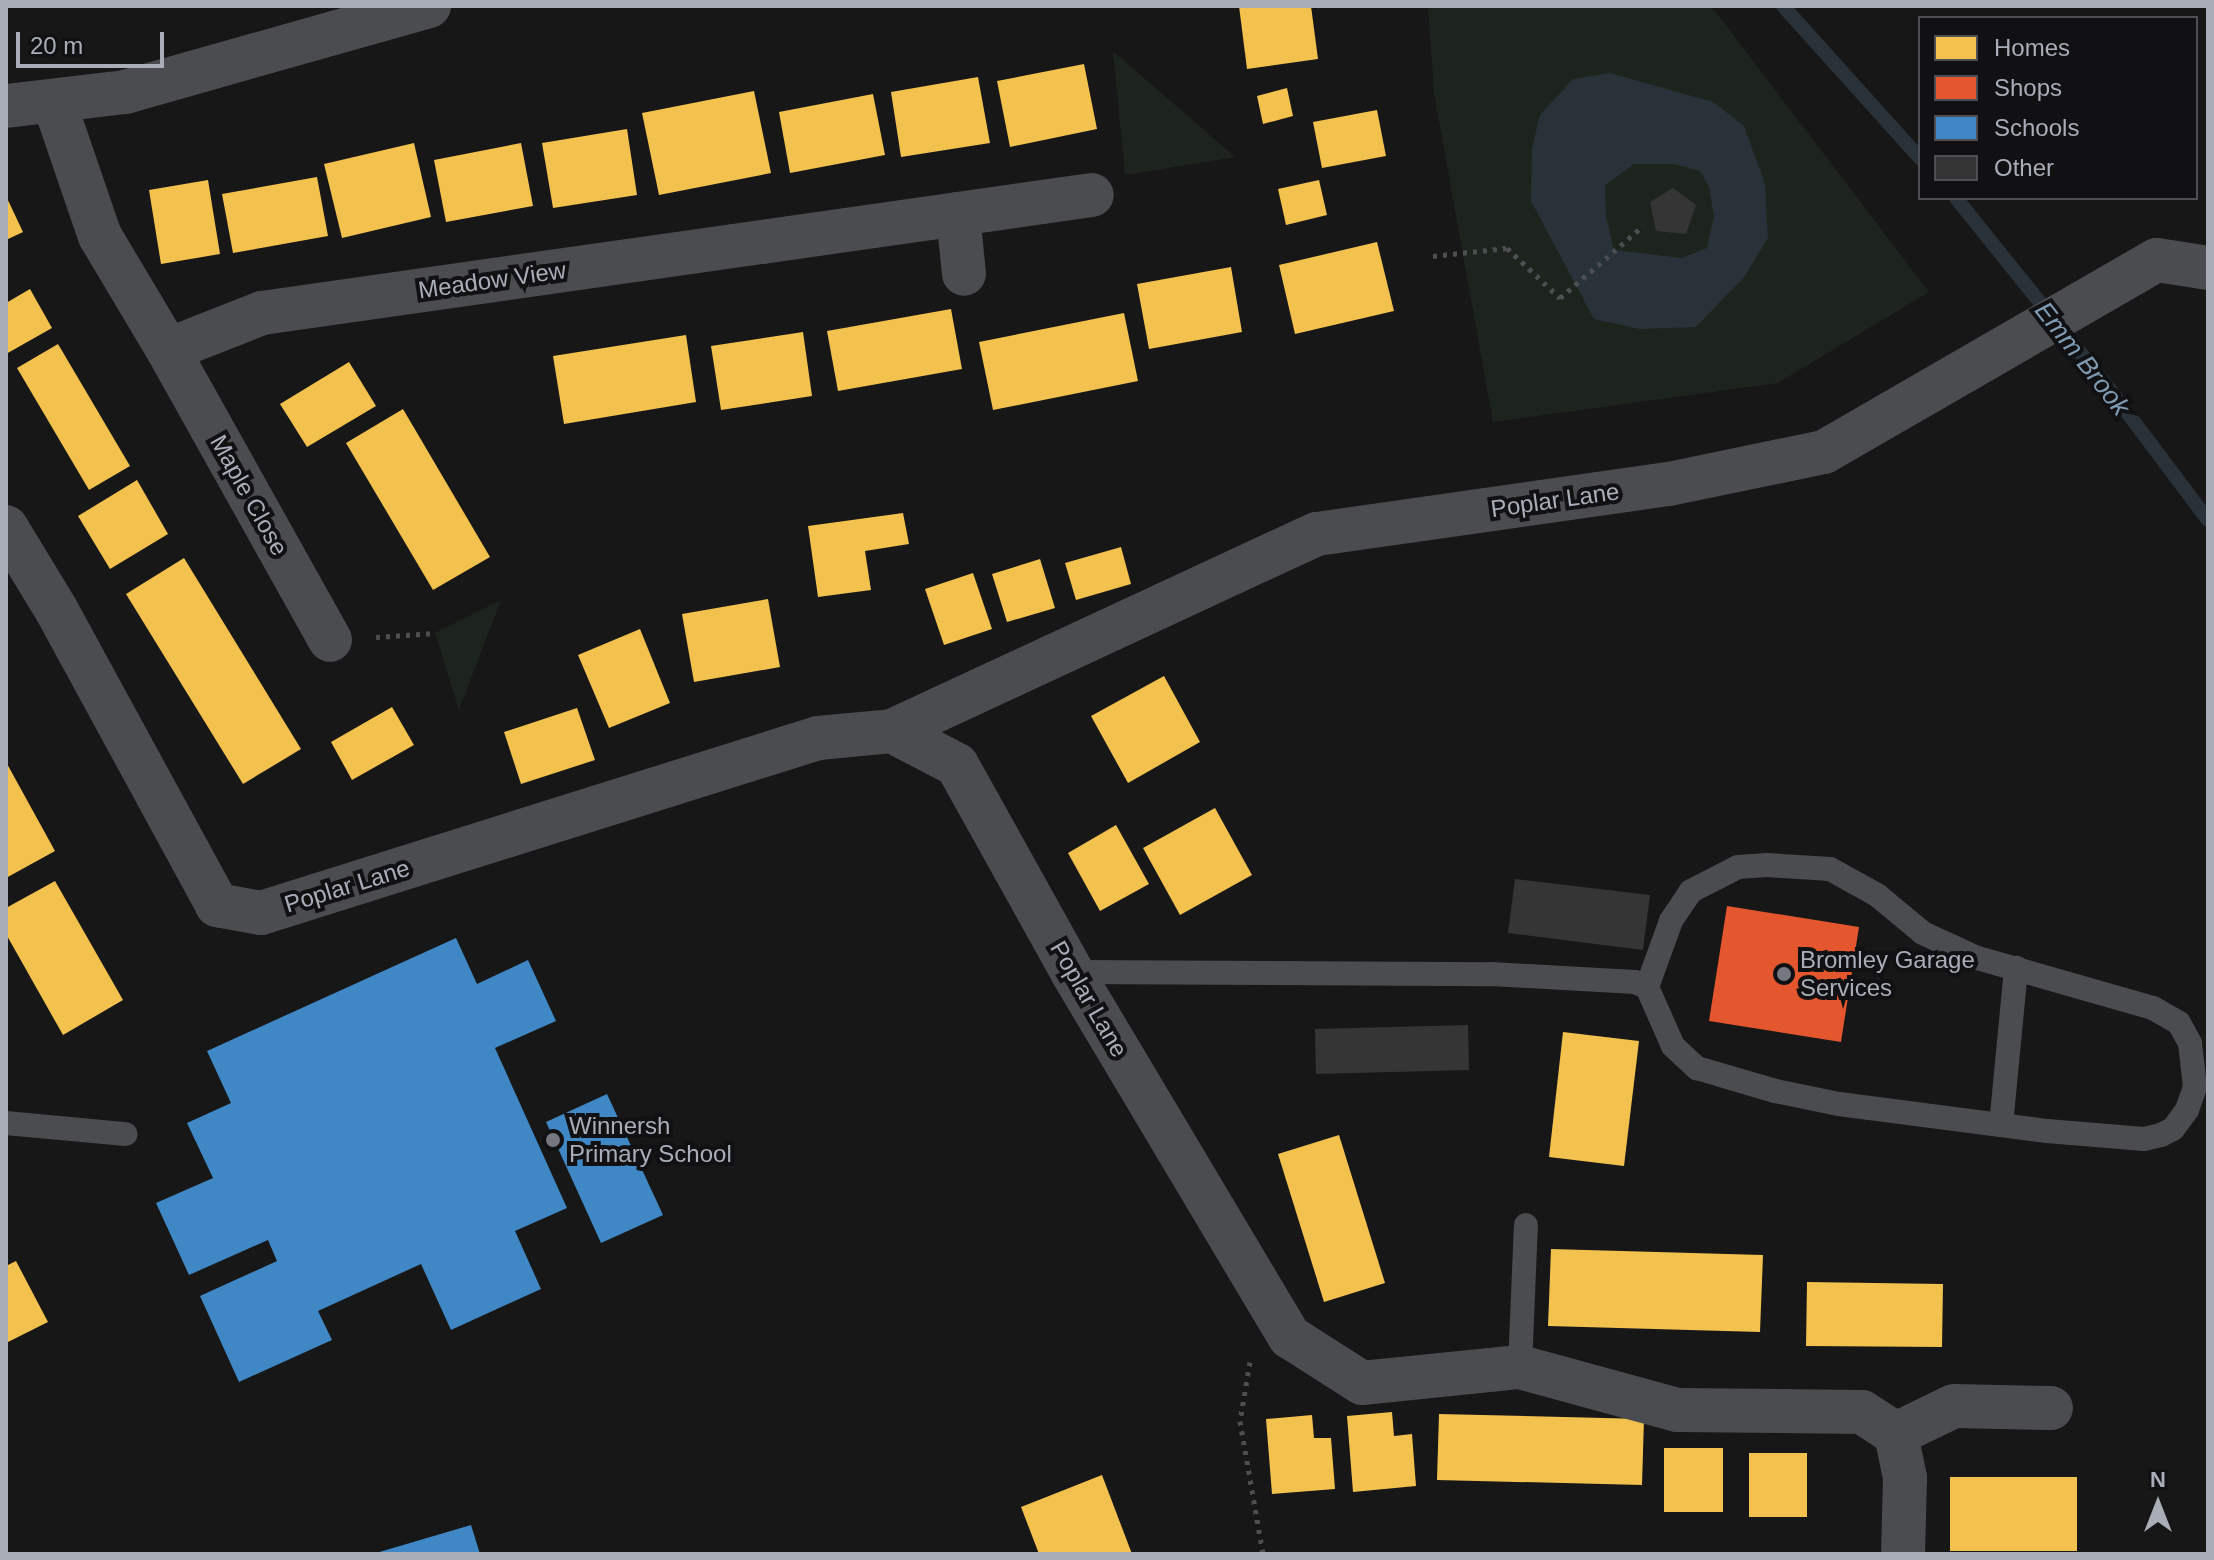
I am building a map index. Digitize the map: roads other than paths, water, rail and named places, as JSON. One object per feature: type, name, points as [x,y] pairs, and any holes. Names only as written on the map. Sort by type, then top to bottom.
[{"type":"street","points":[[6,106],[125,92],[429,6]]},
{"type":"street","points":[[54,102],[100,236],[168,350]]},
{"type":"street","name":"Meadow View","points":[[168,350],[262,313],[1092,195]]},
{"type":"street","points":[[958,214],[964,274]]},
{"type":"street","name":"Poplar Lane","points":[[6,527],[57,611],[217,905],[261,913],[818,738],[892,731],[1317,534],[1669,484],[1824,452],[2157,260],[2208,268]]},
{"type":"street","name":"Maple Close","points":[[168,350],[330,640]]},
{"type":"street","name":"Poplar Lane","points":[[892,731],[957,765],[1072,972],[1290,1337],[1362,1383],[1520,1367]]},
{"type":"street","points":[[1520,1367],[1677,1410],[1862,1412],[1896,1434],[1905,1478],[1903,1554]]},
{"type":"street","points":[[1896,1434],[1954,1406],[2051,1408]]},
{"type":"lane","points":[[1072,972],[1492,974],[1635,982],[1647,987],[1673,1046],[1697,1068],[1775,1091],[1839,1104],[2001,1125],[2144,1139],[2173,1129],[2187,1110],[2195,1087],[2190,1043],[2179,1023],[2153,1008],[1977,958],[1923,933],[1877,895],[1830,869],[1767,865],[1738,867],[1691,891],[1671,921],[1647,987]]},
{"type":"lane","points":[[2001,1125],[2016,968]]},
{"type":"lane","points":[[6,1123],[125,1134]]},
{"type":"lane","points":[[1520,1367],[1526,1225]]},
{"type":"waterway","name":"Emm Brook","points":[[1783,6],[1918,156]]},
{"type":"waterway","name":"Emm Brook","points":[[1958,200],[2105,383],[2208,520]]},
{"type":"place","name":"Bromley Garage Services","points":[[1784,974]]},
{"type":"place","name":"Winnersh Primary School","points":[[553,1140]]}]
